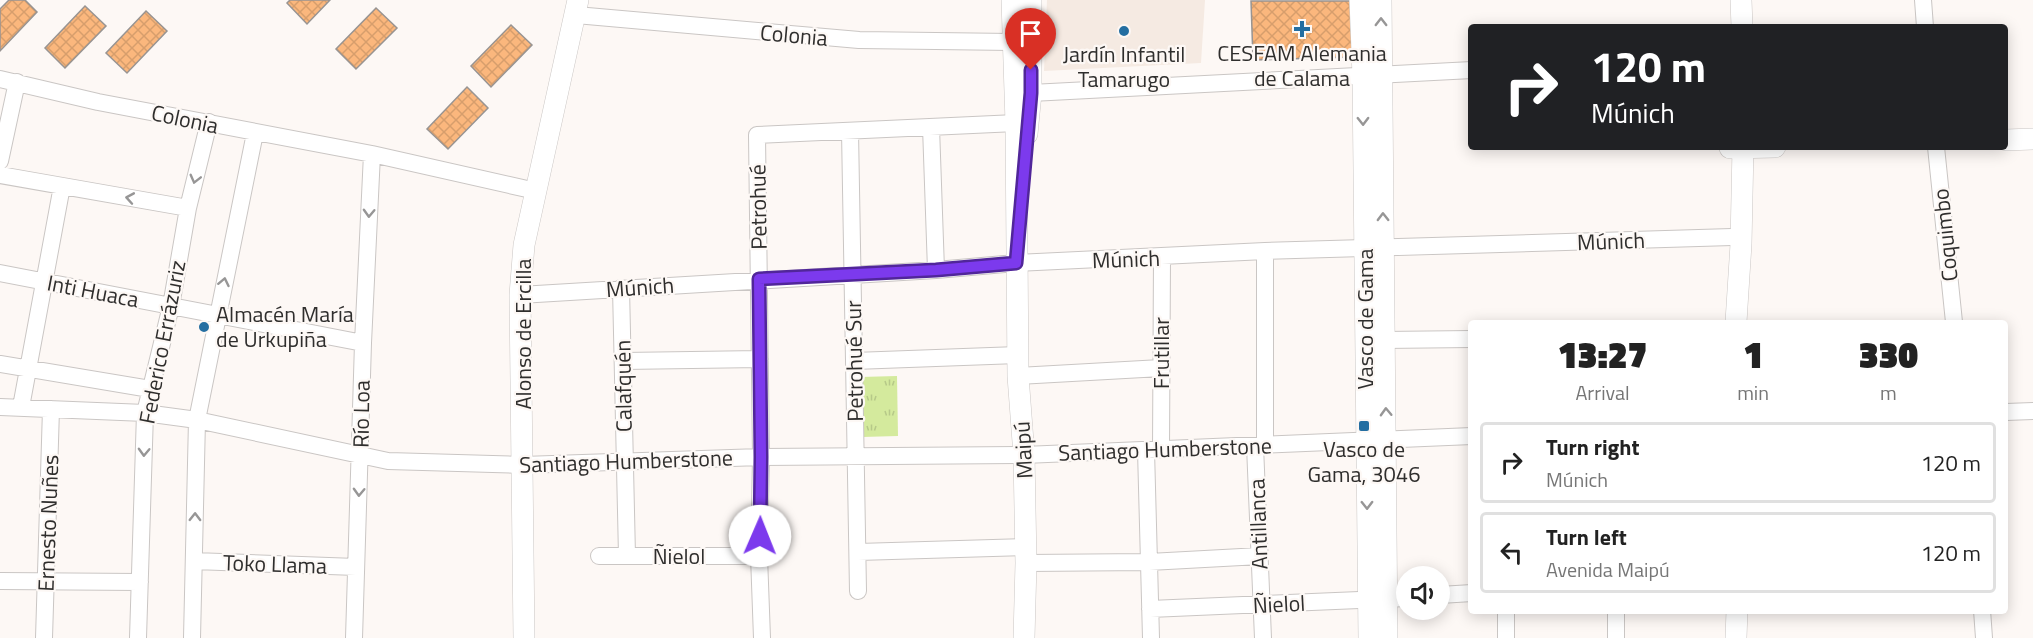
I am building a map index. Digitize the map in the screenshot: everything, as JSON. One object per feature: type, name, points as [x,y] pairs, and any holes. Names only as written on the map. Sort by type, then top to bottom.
[{"type":"street","points":[[1012,0],[1016,123],[1016,263]]},
{"type":"street","points":[[1016,263],[1031,93],[1031,0]]},
{"type":"street","name":"Vasco de Gama","points":[[1360,0],[1372,76]]},
{"type":"street","name":"Vasco de Gama","points":[[1381,0],[1372,76],[1376,439],[1387,599],[1387,638]]},
{"type":"street","points":[[1729,0],[1729,24]]},
{"type":"street","points":[[1741,0],[1742,24]]},
{"type":"street","points":[[1923,0],[1925,24]]},
{"type":"street","name":"Colonia","points":[[577,7],[859,40],[1012,42]]},
{"type":"street","name":"Alonso de Ercilla","points":[[524,638],[520,295],[524,245],[577,7]]},
{"type":"street","points":[[1031,93],[1468,70]]},
{"type":"street","name":"Colonia","points":[[0,79],[98,102],[372,154],[536,191]]},
{"type":"street","points":[[0,161],[17,82]]},
{"type":"street","name":"Federico Errázuriz","points":[[138,638],[145,413],[171,306],[188,208],[208,122]]},
{"type":"street","points":[[850,131],[1016,123]]},
{"type":"street","points":[[931,127],[936,270]]},
{"type":"street","name":"Petrohué","points":[[762,638],[759,556],[761,457],[757,135],[850,131]]},
{"type":"street","name":"Petrohué Sur","points":[[850,131],[858,591]]},
{"type":"street","points":[[192,638],[197,420],[255,133]]},
{"type":"street","points":[[2008,140],[2033,139]]},
{"type":"street","points":[[1730,150],[1736,320]]},
{"type":"street","points":[[1736,320],[1741,244],[1743,150]]},
{"type":"street","name":"Coquimbo","points":[[1936,150],[1954,320]]},
{"type":"street","name":"Río Loa","points":[[354,638],[363,343],[372,154]]},
{"type":"street","points":[[0,175],[188,208]]},
{"type":"street","points":[[21,407],[62,186]]},
{"type":"street","name":"Múnich","points":[[520,295],[852,273],[936,270],[1016,263],[1265,251],[1732,237]]},
{"type":"street","name":"Vasco de Gama","points":[[1374,248],[1383,340],[1376,439]]},
{"type":"street","name":"Antillanca","points":[[1263,638],[1260,446],[1265,251]]},
{"type":"street","name":"Frutillar","points":[[1151,638],[1149,562],[1153,450],[1161,368],[1162,257]]},
{"type":"street","name":"Maipú","points":[[1016,263],[1018,365],[1024,454],[1026,555],[1024,638]]},
{"type":"street","name":"Inti Huaca","points":[[0,273],[363,343]]},
{"type":"street","name":"Calafquén","points":[[621,288],[627,556]]},
{"type":"street","points":[[1383,340],[1468,339]]},
{"type":"street","points":[[623,361],[760,359]]},
{"type":"street","points":[[854,361],[1161,368]]},
{"type":"street","points":[[0,364],[150,389]]},
{"type":"street","name":"Santiago Humberstone","points":[[0,407],[145,413],[197,420],[388,461],[523,465],[761,457],[1024,454],[1468,436]]},
{"type":"street","name":"Ernesto Nuñes","points":[[44,638],[51,409]]},
{"type":"street","points":[[2008,412],[2033,411]]},
{"type":"street","points":[[858,552],[1026,555],[1149,562],[1260,556]]},
{"type":"street","name":"Ñielol","points":[[599,556],[759,556]]},
{"type":"street","name":"Toko Llama","points":[[194,561],[356,567]]},
{"type":"street","points":[[0,581],[140,582]]},
{"type":"street","points":[[1450,595],[1468,593]]},
{"type":"street","name":"Vasco de Gama","points":[[1369,638],[1387,599]]},
{"type":"street","name":"Ñielol","points":[[1150,609],[1387,599]]},
{"type":"street","points":[[1506,614],[1506,638]]},
{"type":"street","points":[[1616,614],[1616,638]]},
{"type":"street","points":[[1736,638],[1737,614]]},
{"type":"street","points":[[1982,614],[1984,638]]},
{"type":"shaded area","name":"Jardín Infantil Tamarugo","points":[[1047,0],[1205,0],[1201,63],[1044,71]]},
{"type":"green space","points":[[897,376],[898,436],[862,437],[860,377]]},
{"type":"building","points":[[9,0],[25,0],[37,12],[0,51],[0,9]]},
{"type":"building","points":[[290,0],[330,0],[307,24],[287,3]]},
{"type":"building","name":"CESFAM Alemania de Calama","points":[[1251,1],[1351,1],[1353,57],[1253,60]]},
{"type":"building","points":[[85,6],[106,26],[65,68],[45,48]]},
{"type":"building","points":[[376,8],[397,28],[356,69],[336,49]]},
{"type":"building","points":[[146,11],[167,31],[127,73],[106,53]]},
{"type":"building","points":[[511,25],[532,45],[491,87],[471,66]]},
{"type":"building","points":[[467,87],[488,108],[448,149],[427,129]]},
{"type":"place","name":"CESFAM Alemania de Calama","points":[[1302,29]]},
{"type":"place","name":"Jardín Infantil Tamarugo","points":[[1124,31]]},
{"type":"place","name":"Almacén María de Urkupiña","points":[[204,327]]},
{"type":"place","name":"Vasco de Gama, 3046","points":[[1364,426]]},
{"type":"route","points":[[760,536],[759,279],[936,270],[1016,263],[1031,70]]}]
